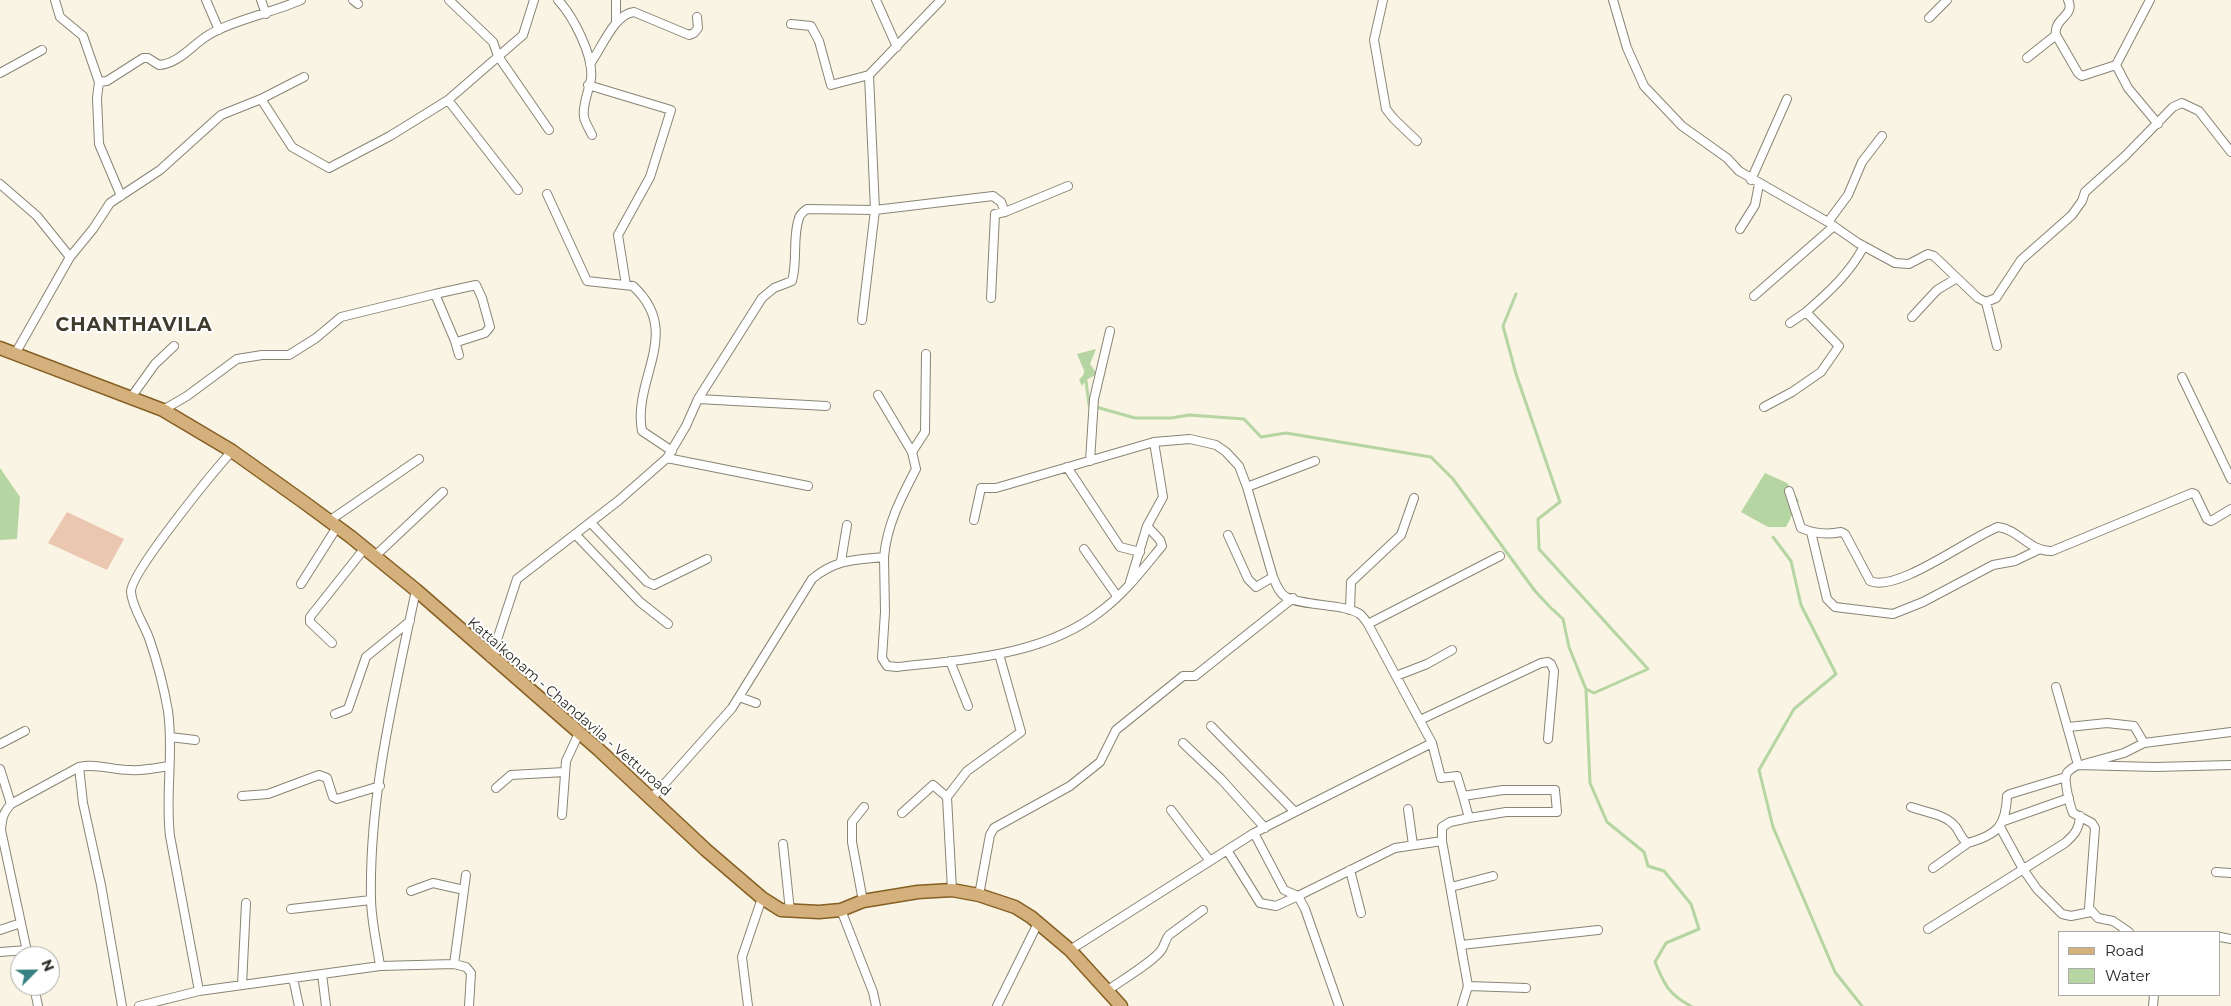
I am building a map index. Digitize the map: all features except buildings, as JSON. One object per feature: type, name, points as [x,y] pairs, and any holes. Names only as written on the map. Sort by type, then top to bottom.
[{"type":"main road","name":"Kattaikonam - Chandavila - Vetturoad","points":[[0,348],[132,396],[164,410],[232,451],[333,524],[416,590],[491,658],[579,733],[762,898],[781,910],[841,910],[863,901],[918,892],[952,890],[979,895],[1015,907],[1038,923],[1070,950],[1121,1006]]},
{"type":"street","points":[[55,0],[60,17],[83,36],[98,82],[99,144],[120,196]]},
{"type":"street","points":[[206,0],[219,30]]},
{"type":"street","points":[[261,0],[266,14]]},
{"type":"street","points":[[98,82],[107,80],[143,58],[148,58],[159,65],[168,63],[192,49],[206,36],[302,0]]},
{"type":"street","points":[[449,0],[493,42],[498,56],[549,130]]},
{"type":"street","points":[[261,99],[292,147],[329,168],[390,136],[448,100],[523,35],[534,0]]},
{"type":"street","points":[[558,0],[566,8],[578,32],[590,64],[591,79],[588,85],[584,117],[592,135]]},
{"type":"street","points":[[616,0],[616,22]]},
{"type":"street","points":[[876,0],[897,47]]},
{"type":"street","points":[[1383,0],[1374,40],[1386,109],[1417,141]]},
{"type":"street","points":[[1613,0],[1627,48],[1644,86],[1682,126],[1727,158],[1739,172],[1895,263],[1903,265],[1928,254],[1934,256],[1978,298],[1986,302],[1996,298],[2021,260],[2072,215],[2082,201],[2085,192],[2158,124],[2173,107],[2182,103],[2188,104],[2199,111],[2231,152]]},
{"type":"street","points":[[1928,18],[1947,0]]},
{"type":"street","points":[[2068,0],[2071,5],[2070,12],[2056,24],[2056,35],[2078,73],[2082,76],[2116,65],[2131,33],[2150,0]]},
{"type":"street","points":[[791,24],[811,26],[819,41],[831,85],[869,75],[937,2]]},
{"type":"street","points":[[590,64],[601,50],[616,22],[624,14],[634,12],[689,34],[694,34],[698,28],[697,16]]},
{"type":"street","points":[[2027,58],[2056,35]]},
{"type":"street","points":[[0,73],[42,50]]},
{"type":"street","points":[[2116,65],[2128,88],[2158,124]]},
{"type":"street","points":[[862,320],[875,210],[869,75]]},
{"type":"street","points":[[15,354],[70,257],[93,229],[110,203],[160,170],[221,115],[261,99],[304,77]]},
{"type":"street","points":[[588,85],[671,110],[650,177],[618,235],[626,285]]},
{"type":"street","points":[[1752,180],[1787,99]]},
{"type":"street","points":[[448,100],[518,190]]},
{"type":"street","points":[[1754,296],[1831,224],[1848,195],[1862,162],[1882,136]]},
{"type":"street","points":[[0,184],[37,216],[70,257]]},
{"type":"street","points":[[1740,230],[1755,205],[1759,184]]},
{"type":"street","points":[[991,298],[995,214],[1005,212],[1068,186]]},
{"type":"street","points":[[547,194],[587,281],[632,286],[647,301],[654,316],[657,333],[639,417],[642,431],[670,454],[808,486]]},
{"type":"street","points":[[491,658],[517,579],[591,523],[670,454],[698,398],[762,298],[774,288],[792,281],[796,267],[799,215],[807,209],[875,210],[993,196],[1001,202],[1005,212]]},
{"type":"street","points":[[1790,323],[1806,312],[1838,284],[1864,246]]},
{"type":"street","points":[[1912,318],[1937,290],[1957,278]]},
{"type":"street","points":[[164,410],[187,396],[237,359],[262,355],[288,355],[316,338],[342,317],[476,285],[482,298],[490,327],[485,333],[455,341]]},
{"type":"street","points":[[435,294],[459,355]]},
{"type":"street","points":[[1986,302],[1996,346]]},
{"type":"street","points":[[1764,407],[1792,392],[1820,372],[1839,346],[1806,312]]},
{"type":"street","points":[[1090,461],[1094,399],[1110,331]]},
{"type":"street","points":[[132,396],[155,364],[174,346]]},
{"type":"street","points":[[912,452],[925,432],[926,354]]},
{"type":"street","points":[[2182,377],[2228,463],[2231,479]]},
{"type":"street","points":[[878,395],[912,452],[916,468],[893,514],[886,540],[882,658],[887,666],[897,667],[999,654],[1052,640],[1100,612],[1129,585],[1162,546],[1160,540],[1147,526]]},
{"type":"street","points":[[698,398],[826,406]]},
{"type":"street","points":[[974,520],[981,488],[996,488],[1154,442],[1190,439],[1216,445],[1226,452],[1239,466],[1273,577],[1285,596],[1317,605],[1350,610],[1361,615],[1368,624],[1432,743],[1440,778],[1457,776],[1469,818]]},
{"type":"street","points":[[1129,585],[1147,526],[1163,496],[1154,442]]},
{"type":"street","points":[[199,991],[170,836],[170,737],[168,712],[149,639],[131,592],[134,579],[164,536],[203,483],[232,451]]},
{"type":"street","points":[[301,584],[333,524],[419,459]]},
{"type":"street","points":[[1247,487],[1316,461]]},
{"type":"street","points":[[1067,467],[1120,547],[1140,552]]},
{"type":"street","points":[[1789,491],[1801,528],[1811,532],[1829,534],[1841,532],[1845,534],[1870,581],[1876,583],[1909,575],[1998,527],[2006,528],[2038,550]]},
{"type":"street","points":[[332,643],[310,622],[310,617],[369,553],[443,492]]},
{"type":"street","points":[[1811,532],[1827,599],[1835,607],[1893,614],[1923,602],[1993,565],[2014,561],[2038,550],[2052,551],[2192,493],[2207,519],[2211,521],[2231,509]]},
{"type":"street","points":[[1350,610],[1351,582],[1401,535],[1414,498]]},
{"type":"street","points":[[591,523],[647,582],[654,585],[708,559]]},
{"type":"street","points":[[842,561],[848,525]]},
{"type":"street","points":[[575,534],[640,602],[668,624]]},
{"type":"street","points":[[1228,535],[1248,579],[1256,587],[1273,577]]},
{"type":"street","points":[[1084,549],[1117,596]]},
{"type":"street","points":[[651,799],[703,743],[739,697],[812,579],[825,568],[842,561],[884,556]]},
{"type":"street","points":[[1368,624],[1500,556]]},
{"type":"street","points":[[380,966],[371,900],[372,852],[386,736],[416,590]]},
{"type":"street","points":[[979,895],[990,835],[994,828],[1070,786],[1100,762],[1116,730],[1183,676],[1195,676],[1293,598]]},
{"type":"street","points":[[335,714],[348,709],[366,657],[410,621]]},
{"type":"street","points":[[1396,676],[1427,664],[1452,650]]},
{"type":"street","points":[[952,890],[947,797],[967,771],[1021,732],[999,654]]},
{"type":"street","points":[[950,661],[968,706]]},
{"type":"street","points":[[1420,720],[1541,663],[1548,662],[1554,671],[1548,739]]},
{"type":"street","points":[[2056,687],[2078,766]]},
{"type":"street","points":[[739,697],[756,703]]},
{"type":"street","points":[[2068,727],[2107,723],[2134,726],[2144,743]]},
{"type":"street","points":[[1211,726],[1295,812]]},
{"type":"street","points":[[0,744],[25,731]]},
{"type":"street","points":[[2092,912],[2071,916],[2062,914],[2037,889],[2023,870],[2002,824],[2007,796],[2066,776],[2068,772],[2078,766],[2124,753],[2144,743],[2231,732]]},
{"type":"street","points":[[562,815],[566,761],[579,733]]},
{"type":"street","points":[[170,737],[195,740]]},
{"type":"street","points":[[1183,743],[1222,780],[1265,828]]},
{"type":"street","points":[[1070,950],[1254,833],[1432,743]]},
{"type":"street","points":[[26,946],[1,830],[2,817],[11,804],[78,767],[100,765],[128,770],[170,766]]},
{"type":"street","points":[[2078,766],[2155,767],[2231,765]]},
{"type":"street","points":[[78,767],[83,803],[101,884],[122,1006]]},
{"type":"street","points":[[0,769],[11,804]]},
{"type":"street","points":[[496,788],[511,775],[564,772]]},
{"type":"street","points":[[242,796],[268,794],[318,775],[327,778],[333,796],[336,798],[380,786]]},
{"type":"street","points":[[2066,776],[2073,814],[2092,823],[2095,828],[2088,897],[2089,908],[2098,918],[2112,920],[2128,931]]},
{"type":"street","points":[[902,813],[933,785],[947,797]]},
{"type":"street","points":[[1462,1006],[1468,986],[1442,841],[1442,827],[1450,822],[1506,812],[1557,812],[1555,790],[1503,790],[1463,796]]},
{"type":"street","points":[[1933,868],[1968,843],[2002,824],[2069,798]]},
{"type":"street","points":[[863,901],[852,842],[852,822],[864,807]]},
{"type":"street","points":[[1408,808],[1413,845]]},
{"type":"street","points":[[1911,808],[1943,818],[1954,825],[1963,841],[1968,843]]},
{"type":"street","points":[[1171,810],[1210,861]]},
{"type":"street","points":[[1928,929],[2065,843],[2075,834],[2080,816]]},
{"type":"street","points":[[1254,833],[1284,890],[1298,896],[1305,909],[1338,1006]]},
{"type":"street","points":[[1227,850],[1260,903],[1276,906],[1395,848],[1442,841]]},
{"type":"street","points":[[783,844],[790,911]]},
{"type":"street","points":[[1350,870],[1362,913]]},
{"type":"street","points":[[2216,872],[2231,873]]},
{"type":"street","points":[[454,964],[466,875]]},
{"type":"street","points":[[1451,886],[1493,876]]},
{"type":"street","points":[[411,891],[433,883],[464,890]]},
{"type":"street","points":[[748,1006],[742,957],[762,898]]},
{"type":"street","points":[[291,909],[371,900]]},
{"type":"street","points":[[242,985],[246,903]]},
{"type":"street","points":[[841,910],[873,992],[876,1006]]},
{"type":"street","points":[[1108,990],[1162,950],[1164,940],[1202,910]]},
{"type":"street","points":[[0,930],[21,923]]},
{"type":"street","points":[[997,1006],[1038,923]]},
{"type":"street","points":[[1461,945],[1598,930]]},
{"type":"street","points":[[139,1006],[199,991],[380,966],[454,964],[466,967],[471,973],[469,1006]]},
{"type":"street","points":[[322,974],[326,1006]]},
{"type":"street","points":[[293,978],[299,1006]]},
{"type":"street","points":[[1468,986],[1526,988]]},
{"type":"shaded area","points":[[67,512],[124,539],[107,570],[48,543]]},
{"type":"water","points":[[1096,349],[1090,364],[1097,374],[1086,380],[1082,386],[1079,380],[1085,373],[1077,354]]},
{"type":"water","points":[[0,468],[20,497],[17,539],[0,540]]},
{"type":"water","points":[[1765,473],[1787,483],[1799,501],[1786,527],[1768,527],[1741,512]]},
{"type":"waterway","points":[[1085,373],[1089,405],[1135,418],[1171,418],[1189,415],[1244,419],[1261,437],[1286,433],[1431,457],[1453,479],[1535,591],[1563,619],[1569,647],[1586,689],[1594,693],[1648,669],[1539,549],[1538,519],[1560,502],[1516,374],[1503,326],[1516,294]]},
{"type":"waterway","points":[[1773,537],[1791,561],[1801,605],[1836,674],[1794,709],[1759,770],[1773,827],[1835,972],[1862,1006]]},
{"type":"waterway","points":[[1586,690],[1590,783],[1607,822],[1644,852],[1648,866],[1664,871],[1691,904],[1699,929],[1666,943],[1655,962],[1661,977],[1672,993],[1691,1006]]},
{"type":"district","name":"CHANTHAVILA","points":[[134,325]]}]
